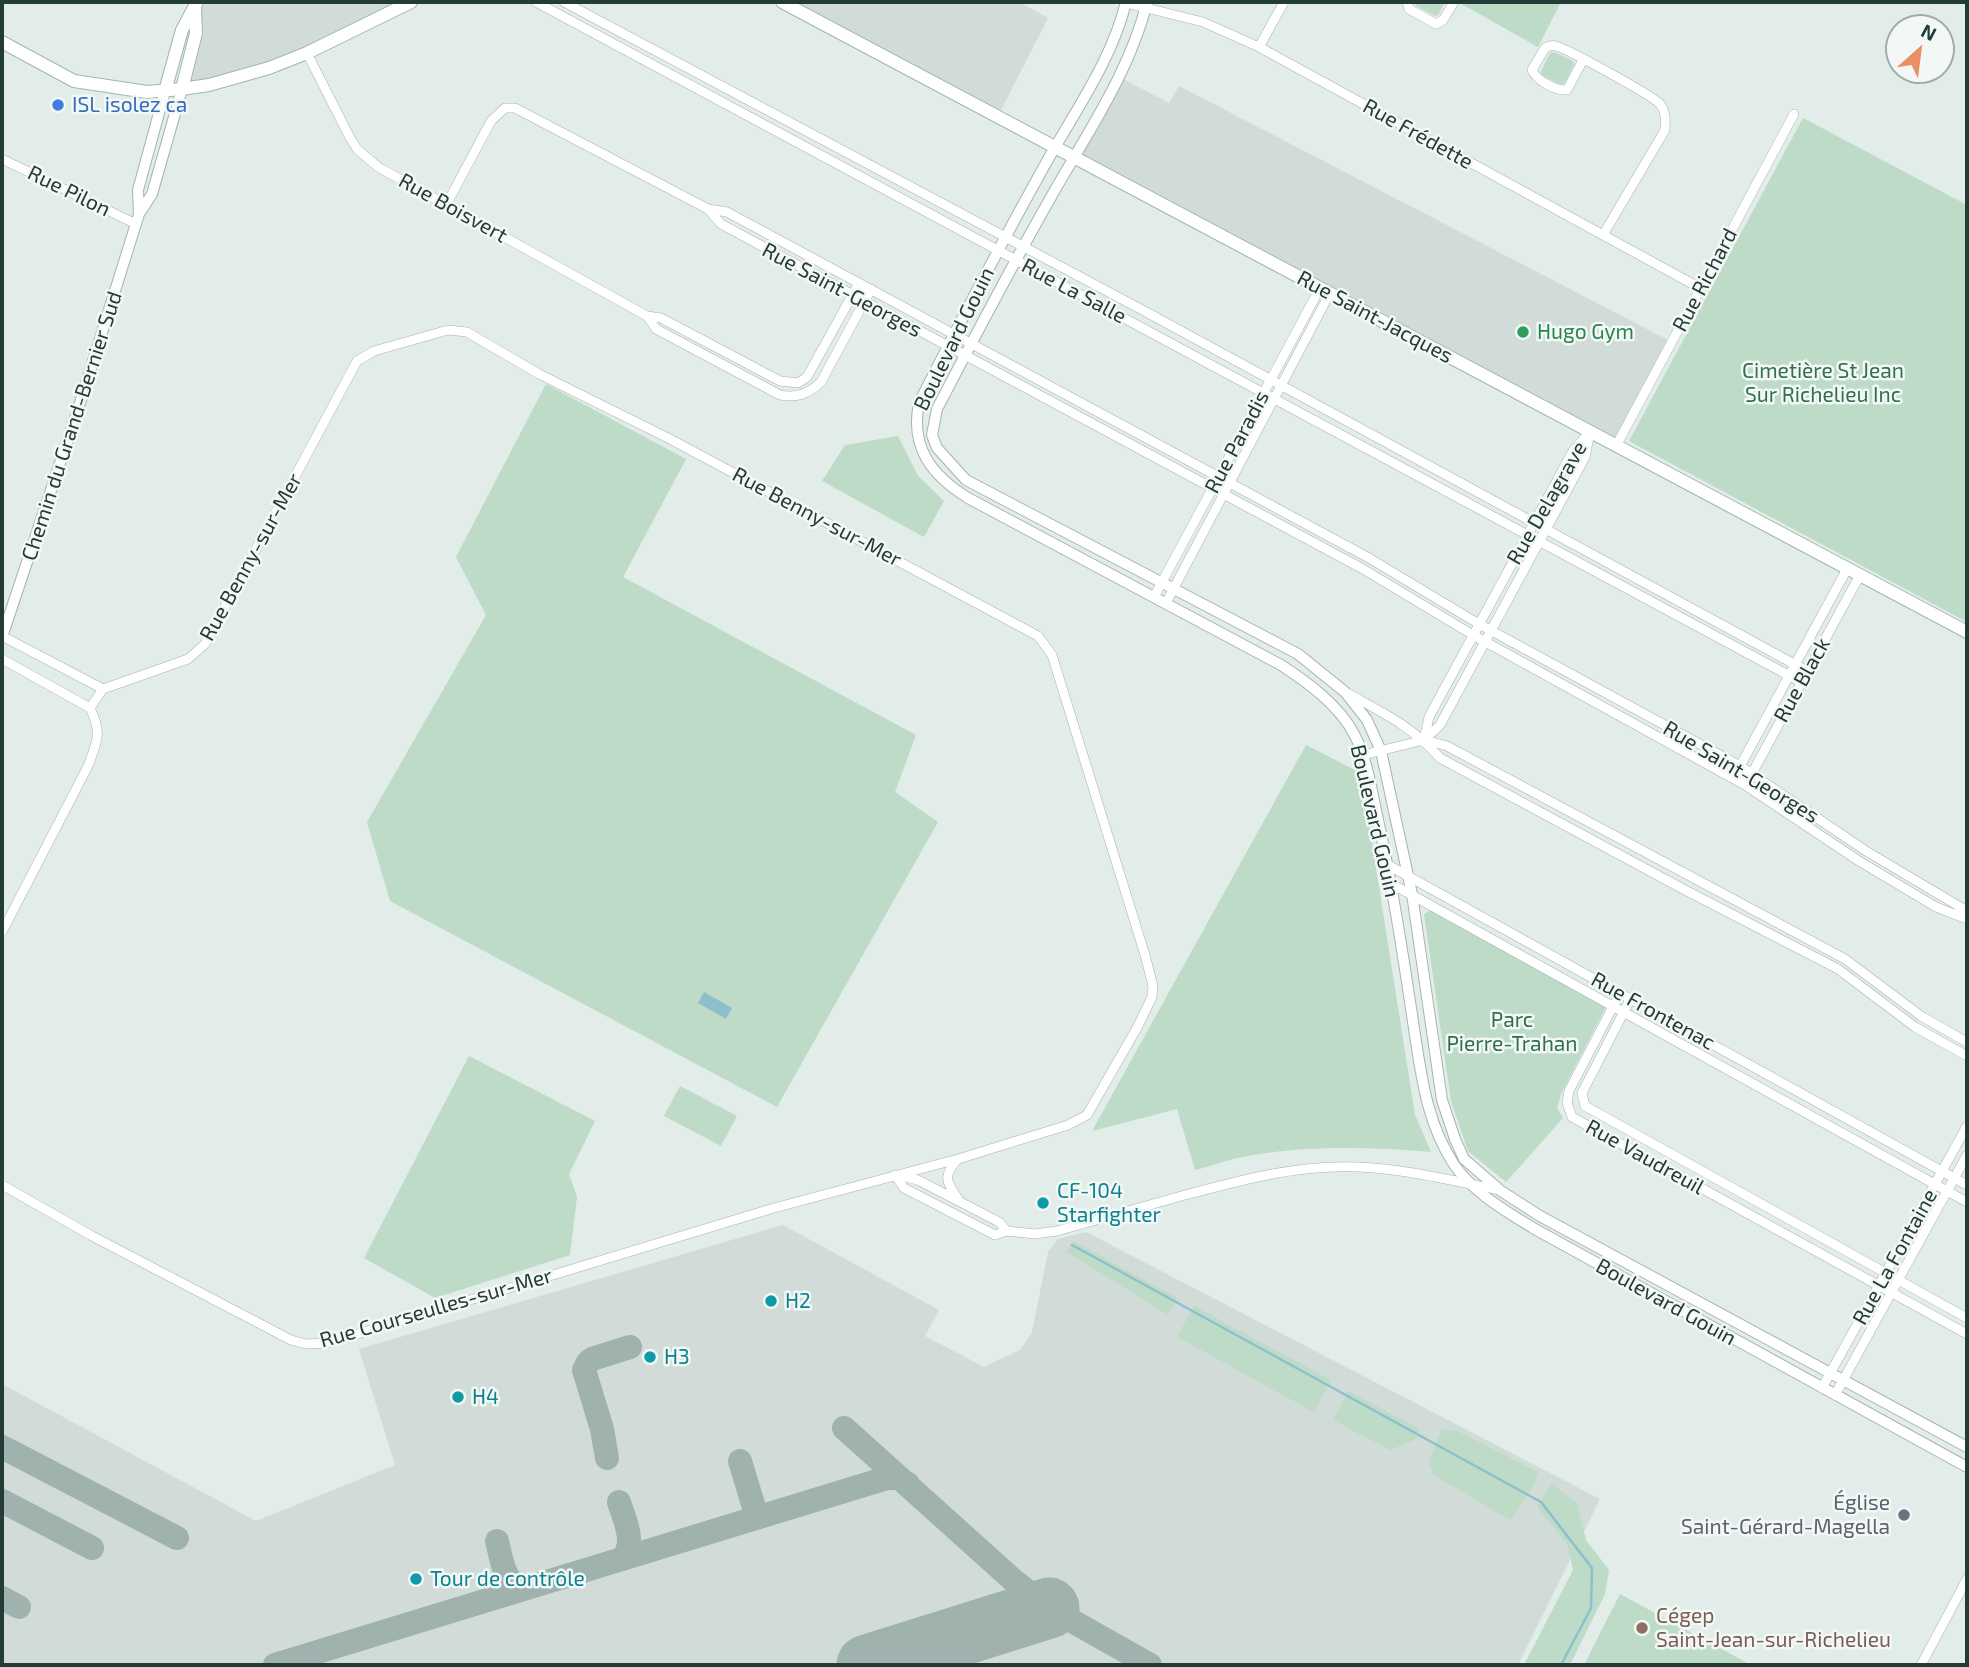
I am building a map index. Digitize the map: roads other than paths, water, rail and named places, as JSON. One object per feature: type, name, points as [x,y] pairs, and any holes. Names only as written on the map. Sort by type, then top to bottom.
[{"type":"main road","points":[[2,42],[74,81],[147,92],[165,91],[209,85],[257,71],[307,52],[411,2]]},
{"type":"main road","name":"Rue Saint-Jacques","points":[[782,2],[1967,632]]},
{"type":"main road","points":[[183,89],[196,30],[196,5]]},
{"type":"main road","points":[[165,91],[182,30],[196,5]]},
{"type":"street","name":"Rue La Salle","points":[[536,2],[1801,682]]},
{"type":"street","name":"Rue La Salle","points":[[564,2],[1148,313],[1807,671]]},
{"type":"street","name":"Boulevard Gouin","points":[[1126,2],[1105,60],[1004,238],[919,403],[915,421],[921,449],[933,469],[953,489],[1281,665],[1306,681],[1330,703],[1353,732],[1363,755],[1392,884],[1424,1094],[1436,1130],[1455,1166],[1471,1185],[1533,1228],[1967,1466]]},
{"type":"street","name":"Rue Frédette","points":[[1126,2],[1146,4],[1203,22],[1259,47],[1700,288]]},
{"type":"street","points":[[1259,47],[1284,2]]},
{"type":"street","points":[[1407,2],[1409,9],[1436,24],[1443,20],[1454,2]]},
{"type":"street","name":"Boulevard Gouin","points":[[1146,4],[1124,69],[1023,247],[937,409],[932,435],[944,458],[966,480],[1290,649],[1345,692],[1367,720],[1381,751],[1412,894],[1442,1100],[1464,1159],[1501,1191],[1540,1216],[1967,1447]]},
{"type":"street","points":[[637,56],[643,45]]},
{"type":"street","points":[[1583,60],[1567,90],[1560,91],[1535,77],[1532,71],[1545,48],[1556,46],[1583,60],[1647,94],[1659,102],[1665,112],[1665,130],[1603,235]]},
{"type":"street","name":"Rue Boisvert","points":[[307,52],[357,149],[378,167],[647,316],[661,318],[780,381],[798,383]]},
{"type":"street","name":"Chemin du Grand-Bernier Sud","points":[[2,637],[79,407],[137,219],[152,194],[183,89]]},
{"type":"street","name":"Chemin du Grand-Bernier Sud","points":[[137,219],[138,190],[165,91]]},
{"type":"street","name":"Rue Saint-Georges","points":[[446,205],[491,121],[505,108],[515,107],[708,209],[727,212],[1369,558],[1479,624],[1740,766],[1866,851],[1967,911]]},
{"type":"street","points":[[768,127],[775,114]]},
{"type":"street","name":"Rue Richard","points":[[1616,446],[1794,114]]},
{"type":"street","name":"Rue Pilon","points":[[2,159],[137,219]]},
{"type":"street","points":[[895,195],[903,182]]},
{"type":"street","name":"Rue Saint-Georges","points":[[708,209],[721,225],[1363,569],[1485,642],[1734,778],[1859,861],[1936,907],[1967,919]]},
{"type":"street","points":[[859,283],[821,357],[807,377],[798,383],[803,394],[813,390],[821,382],[871,289]]},
{"type":"street","name":"Rue Paradis","points":[[1154,597],[1270,380],[1325,291]]},
{"type":"street","name":"Rue Paradis","points":[[1166,603],[1275,398],[1325,291]]},
{"type":"street","name":"Rue La Salle","points":[[1141,326],[1148,313]]},
{"type":"street","name":"Rue Boisvert","points":[[647,316],[656,329],[780,395],[793,398],[803,394]]},
{"type":"street","name":"Rue Benny-sur-Mer","points":[[103,689],[188,659],[205,644],[357,361],[374,351],[448,330],[467,332],[539,374],[670,439],[1028,629],[1046,645],[1052,655],[1145,956],[1153,986],[1152,997],[1139,1026],[1087,1115],[1068,1125],[958,1159],[895,1175]]},
{"type":"street","points":[[1093,425],[1098,413]]},
{"type":"street","name":"Rue Delagrave","points":[[1424,740],[1429,717],[1473,635],[1573,451],[1590,432]]},
{"type":"street","name":"Rue Delagrave","points":[[1424,740],[1440,725],[1585,457],[1590,432]]},
{"type":"street","points":[[1403,467],[1409,455]]},
{"type":"street","points":[[933,469],[944,458]]},
{"type":"street","points":[[982,506],[989,492]]},
{"type":"street","points":[[1363,569],[1369,558]]},
{"type":"street","name":"Rue Black","points":[[1734,778],[1795,664],[1854,572]]},
{"type":"street","name":"Rue Black","points":[[1745,785],[1807,671],[1854,572]]},
{"type":"street","points":[[1667,610],[1673,598]]},
{"type":"street","points":[[1736,647],[1741,635]]},
{"type":"street","points":[[2,637],[103,689],[90,708]]},
{"type":"street","points":[[1281,665],[1290,649]]},
{"type":"street","points":[[2,659],[90,708],[99,726],[98,740],[88,766],[2,932]]},
{"type":"street","points":[[1345,692],[1404,724],[1424,740],[1440,758],[1838,969],[1915,1027],[1967,1056]]},
{"type":"street","points":[[1607,708],[1613,697]]},
{"type":"street","points":[[1363,755],[1424,740],[1447,746],[1845,959],[1921,1016],[1967,1042]]},
{"type":"street","points":[[1551,819],[1558,807]]},
{"type":"street","points":[[1859,861],[1866,851]]},
{"type":"street","name":"Rue Frontenac","points":[[1388,865],[1967,1185]]},
{"type":"street","points":[[1685,890],[1692,878]]},
{"type":"street","name":"Rue Frontenac","points":[[1392,884],[1967,1202]]},
{"type":"street","points":[[1505,946],[1513,933]]},
{"type":"street","points":[[1838,969],[1845,959]]},
{"type":"street","name":"Rue Vaudreuil","points":[[1620,993],[1569,1091],[1568,1108],[1572,1117],[1967,1334]]},
{"type":"street","name":"Rue Vaudreuil","points":[[1631,999],[1582,1093],[1584,1103],[1591,1111],[1967,1318]]},
{"type":"street","points":[[1915,1027],[1921,1016]]},
{"type":"street","points":[[1787,1102],[1794,1089]]},
{"type":"street","name":"Rue Vaudreuil","points":[[1568,1108],[1584,1103]]},
{"type":"street","name":"Rue La Fontaine","points":[[1822,1388],[1967,1126]]},
{"type":"street","name":"Rue La Fontaine","points":[[1835,1395],[1967,1154]]},
{"type":"street","points":[[958,1159],[949,1169],[947,1176],[948,1184],[959,1202]]},
{"type":"street","points":[[895,1175],[904,1188],[995,1236],[1007,1231],[1035,1234],[1057,1231],[1227,1184],[1312,1168],[1358,1167],[1395,1171],[1501,1191]]},
{"type":"street","points":[[895,1175],[918,1180],[999,1222],[1007,1231]]},
{"type":"street","name":"Rue Courseulles-sur-Mer","points":[[2,1185],[92,1236],[291,1340],[306,1344],[328,1343],[774,1208],[895,1175]]},
{"type":"street","name":"Rue Vaudreuil","points":[[1726,1202],[1733,1189]]},
{"type":"street","points":[[962,1219],[969,1207]]},
{"type":"street","points":[[1533,1228],[1540,1216]]},
{"type":"street","points":[[1804,1244],[1811,1232]]},
{"type":"street","points":[[1622,1277],[1630,1265]]},
{"type":"street","points":[[1657,1297],[1665,1284]]},
{"type":"street","points":[[1921,1665],[1967,1579]]},
{"type":"water","points":[[704,992],[732,1008],[726,1019],[698,1003]]},
{"type":"waterway","points":[[1072,1245],[1541,1502],[1592,1568],[1591,1608],[1561,1665]]},
{"type":"place","name":"ISL isolez ca","points":[[58,105]]},
{"type":"place","name":"Hugo Gym","points":[[1523,332]]},
{"type":"place","name":"CF-104 Starfighter","points":[[1043,1203]]},
{"type":"place","name":"H2","points":[[771,1301]]},
{"type":"place","name":"H3","points":[[650,1357]]},
{"type":"place","name":"H4","points":[[458,1397]]},
{"type":"place","name":"Église Saint-Gérard-Magella","points":[[1904,1515]]},
{"type":"place","name":"Tour de contrôle","points":[[416,1579]]},
{"type":"place","name":"Cégep Saint-Jean-sur-Richelieu","points":[[1642,1628]]},
{"type":"park label","name":"Cimetière St Jean Sur Richelieu Inc","points":[[1823,383]]},
{"type":"park label","name":"Parc Pierre-Trahan","points":[[1512,1032]]}]
